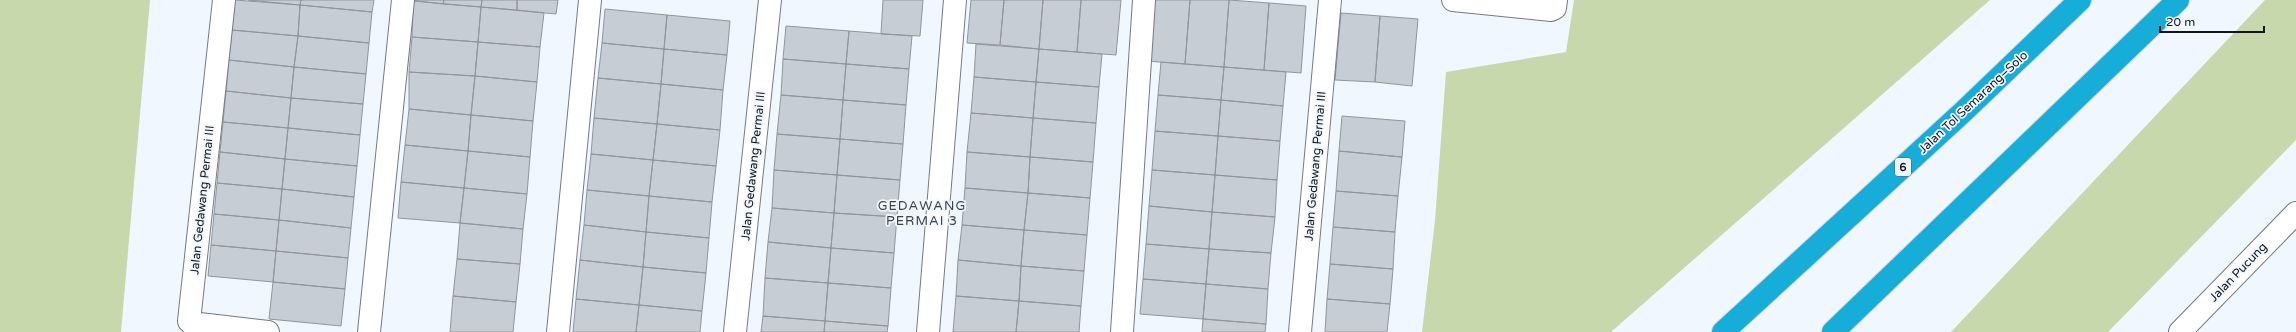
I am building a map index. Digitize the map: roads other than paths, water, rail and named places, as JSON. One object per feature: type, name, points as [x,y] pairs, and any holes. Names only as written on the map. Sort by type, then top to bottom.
[{"type":"highway","name":"Jalan Tol Semarang–Solo","points":[[1723,332],[1964,111],[2080,0]]},
{"type":"highway","points":[[1833,332],[2178,0]]},
{"type":"street","name":"Jalan Gedawang Permai III","points":[[224,0],[189,321],[191,323],[268,332]]},
{"type":"street","points":[[369,332],[403,0]]},
{"type":"street","points":[[558,332],[590,0]]},
{"type":"street","name":"Jalan Gedawang Permai III","points":[[735,332],[770,0]]},
{"type":"street","points":[[928,332],[955,0]]},
{"type":"street","points":[[1122,332],[1144,0]]},
{"type":"street","name":"Jalan Gedawang Permai III","points":[[1300,332],[1330,0]]},
{"type":"street","points":[[1453,0],[1551,10],[1554,9],[1556,0]]},
{"type":"street","name":"Jalan Pucung","points":[[2180,332],[2296,213]]},
{"type":"district","name":"GEDAWANG PERMAI 3","points":[[922,212]]}]
